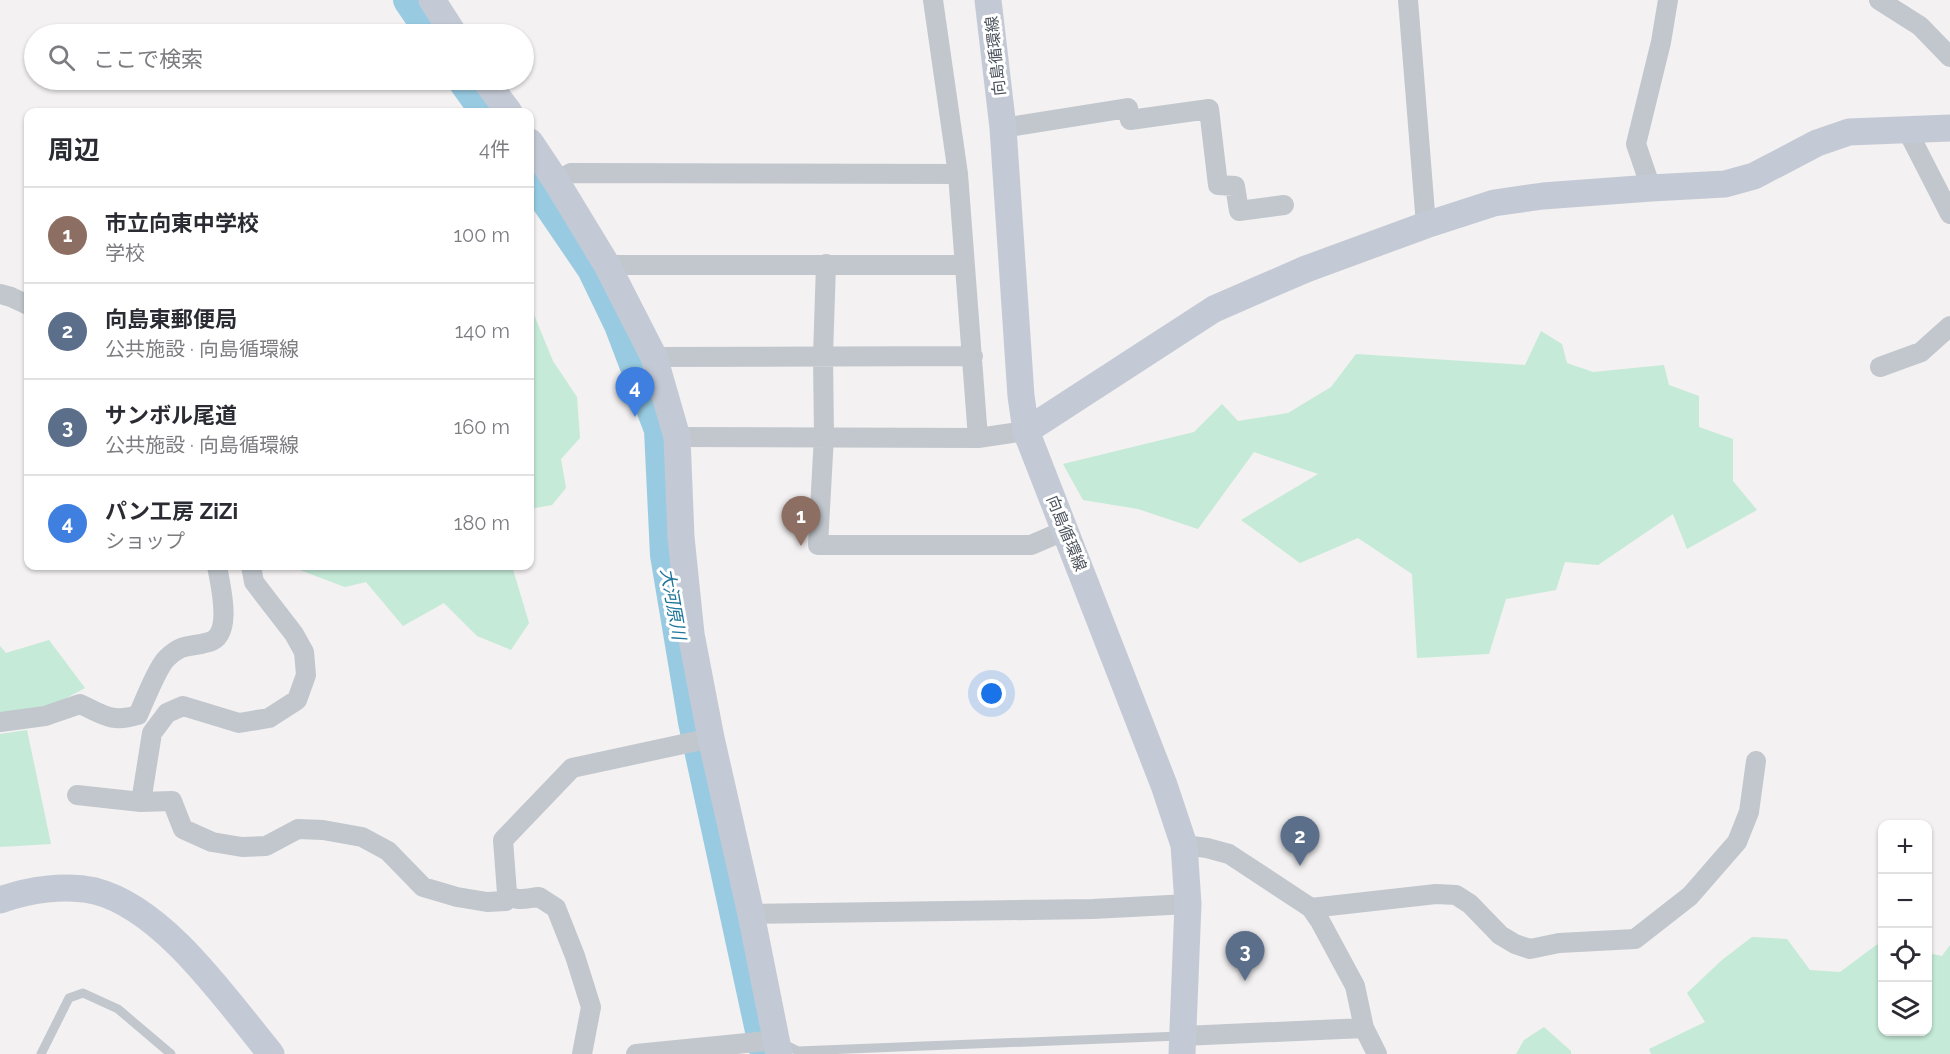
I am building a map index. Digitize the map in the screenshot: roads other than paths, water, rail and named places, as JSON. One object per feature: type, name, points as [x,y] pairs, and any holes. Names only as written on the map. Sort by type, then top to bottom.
[{"type":"street","points":[[432,0],[448,24]]},
{"type":"street","points":[[933,0],[958,174],[978,438]]},
{"type":"street","name":"向島循環線","points":[[988,0],[1003,128],[1020,396],[1026,431],[1164,785],[1184,845],[1188,904],[1183,1045]]},
{"type":"street","points":[[1408,0],[1426,225]]},
{"type":"street","points":[[1651,188],[1636,144],[1661,42],[1668,0]]},
{"type":"street","points":[[1879,0],[1920,26],[1950,57]]},
{"type":"street","points":[[493,90],[506,108]]},
{"type":"street","points":[[1003,128],[1128,108],[1130,120],[1209,109],[1218,185],[1235,186],[1239,211],[1284,206]]},
{"type":"street","points":[[677,437],[978,438],[1026,431],[1214,309],[1306,269],[1426,225],[1494,203],[1544,196],[1725,184],[1754,177],[1817,143],[1849,132],[1950,128]]},
{"type":"street","points":[[1906,129],[1950,214]]},
{"type":"street","points":[[534,148],[607,264],[654,357],[677,437],[681,537],[691,634],[711,738],[751,914],[769,1045],[636,1054]]},
{"type":"street","points":[[556,181],[571,173],[958,174]]},
{"type":"street","points":[[607,264],[965,265]]},
{"type":"street","points":[[826,264],[823,356],[824,436],[818,545],[1031,545],[1066,530]]},
{"type":"street","points":[[0,294],[24,303]]},
{"type":"street","points":[[1880,367],[1921,352],[1950,326]]},
{"type":"street","points":[[654,357],[973,356]]},
{"type":"street","points":[[0,722],[45,716],[80,704],[120,720],[138,716],[165,659],[182,646],[212,642],[220,634],[225,615],[218,570]]},
{"type":"street","points":[[141,802],[152,733],[167,713],[183,706],[239,723],[269,718],[297,700],[306,675],[304,652],[294,634],[254,582],[252,570]]},
{"type":"street","points":[[582,1054],[591,1007],[575,956],[556,908],[539,897],[515,899],[507,893],[503,840],[572,768],[711,738]]},
{"type":"street","points":[[1311,908],[1436,894],[1456,895],[1470,904],[1500,934],[1515,944],[1530,949],[1559,943],[1635,939],[1690,896],[1737,842],[1749,812],[1756,761]]},
{"type":"street","points":[[76,795],[141,802],[172,801],[183,829],[212,842],[242,847],[266,846],[298,829],[323,830],[362,837],[388,851],[423,887],[457,897],[487,902],[506,901],[510,897]]},
{"type":"street","points":[[1184,845],[1229,854],[1311,908],[1355,986],[1364,1028],[1377,1054]]},
{"type":"street","points":[[0,900],[20,893],[66,888],[95,891],[129,906],[164,931],[184,950],[271,1054]]},
{"type":"street","points":[[751,914],[1093,909],[1188,904]]},
{"type":"street","points":[[1183,1045],[1364,1028]]},
{"type":"lane","points":[[41,1054],[69,998],[83,993],[118,1009],[171,1054]]},
{"type":"lane","points":[[769,1045],[798,1051],[1183,1045]]},
{"type":"waterway","name":"大河原川","points":[[408,0],[424,24]]},
{"type":"waterway","name":"大河原川","points":[[469,90],[482,108]]},
{"type":"waterway","name":"大河原川","points":[[534,184],[592,269],[619,325],[659,430],[665,555],[693,722],[765,1054]]},
{"type":"place","name":"パン工房 ZiZi","points":[[635,417]]},
{"type":"place","name":"市立向東中学校","points":[[801,546]]},
{"type":"place","name":"向島東郵便局","points":[[1300,866]]},
{"type":"place","name":"サンボル尾道","points":[[1245,981]]}]
